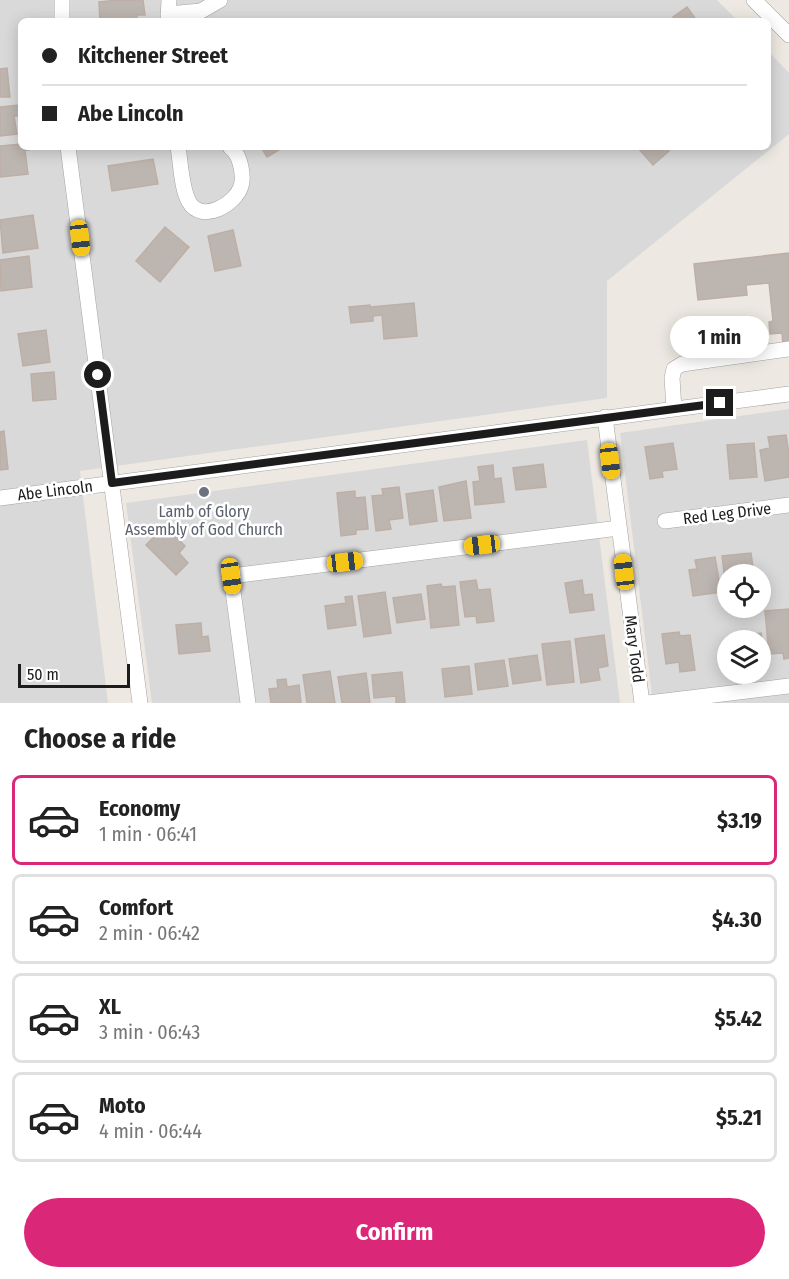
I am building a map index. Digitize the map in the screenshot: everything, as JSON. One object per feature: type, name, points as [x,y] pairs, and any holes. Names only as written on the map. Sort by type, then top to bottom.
[{"type":"street","points":[[62,0],[62,18]]},
{"type":"street","points":[[168,12],[201,11],[220,0]]},
{"type":"street","points":[[754,0],[789,35]]},
{"type":"street","points":[[68,150],[140,703]]},
{"type":"street","points":[[178,150],[186,195],[191,205],[200,210],[212,211],[223,207],[237,195],[242,185],[242,170],[237,153],[234,150]]},
{"type":"street","points":[[674,409],[672,378],[674,369],[682,364],[789,349]]},
{"type":"street","name":"Abe Lincoln","points":[[0,498],[789,394]]},
{"type":"street","name":"Mary Todd","points":[[605,417],[642,703]]},
{"type":"street","name":"Red Leg Drive","points":[[665,521],[789,505]]},
{"type":"street","points":[[248,703],[231,576],[619,528]]},
{"type":"street","points":[[648,703],[789,686]]},
{"type":"shaded area","points":[[0,0],[717,0],[735,18],[18,18],[18,150],[769,150],[607,281],[607,398],[80,471],[108,703],[0,703]]},
{"type":"shaded area","points":[[771,54],[789,73],[789,134],[771,149]]},
{"type":"shaded area","points":[[789,409],[789,703],[653,703],[620,433]]},
{"type":"shaded area","points":[[587,440],[620,703],[152,703],[126,503]]},
{"type":"building","points":[[143,0],[145,15],[137,15],[137,18],[100,18],[99,2]]},
{"type":"building","points":[[687,7],[695,18],[674,18]]},
{"type":"building","points":[[7,68],[10,97],[0,97],[0,69]]},
{"type":"building","points":[[18,105],[18,116],[14,116],[17,134],[0,136],[0,107]]},
{"type":"building","points":[[18,144],[18,150],[25,150],[28,174],[0,177],[0,146]]},
{"type":"building","points":[[263,150],[279,150],[267,157]]},
{"type":"building","points":[[640,150],[668,150],[669,151],[653,165]]},
{"type":"building","points":[[153,159],[158,184],[112,191],[108,166]]},
{"type":"building","points":[[33,215],[38,248],[3,253],[0,220]]},
{"type":"building","points":[[165,227],[189,247],[160,282],[136,261]]},
{"type":"building","points":[[233,230],[241,266],[215,271],[208,236]]},
{"type":"building","points":[[789,253],[789,345],[783,346],[782,333],[770,334],[769,322],[773,321],[769,283],[746,285],[747,295],[698,300],[694,264]]},
{"type":"building","points":[[29,256],[32,287],[1,291],[0,260]]},
{"type":"building","points":[[414,303],[417,336],[384,339],[382,315],[373,316],[373,321],[351,323],[349,307]]},
{"type":"building","points":[[46,330],[50,362],[23,366],[18,334]]},
{"type":"building","points":[[54,372],[56,399],[33,401],[31,374]]},
{"type":"building","points":[[4,431],[8,469],[0,470],[0,432]]},
{"type":"building","points":[[786,435],[789,477],[765,481],[760,450],[770,448],[768,437]]},
{"type":"building","points":[[673,443],[677,469],[662,471],[663,477],[650,479],[645,447]]},
{"type":"building","points":[[754,443],[757,477],[730,479],[727,445]]},
{"type":"building","points":[[543,464],[546,487],[516,490],[513,468]]},
{"type":"building","points":[[493,465],[494,479],[501,478],[504,502],[475,505],[473,482],[480,481],[478,467]]},
{"type":"building","points":[[466,481],[471,518],[444,521],[439,487]]},
{"type":"building","points":[[399,487],[403,518],[389,520],[391,529],[376,531],[372,496],[383,495],[382,489]]},
{"type":"building","points":[[433,490],[437,521],[410,525],[406,494]]},
{"type":"building","points":[[355,491],[355,498],[365,497],[368,529],[356,530],[356,534],[341,536],[337,493]]},
{"type":"building","points":[[165,525],[185,546],[179,553],[188,563],[176,575],[146,545]]},
{"type":"building","points":[[751,553],[753,564],[723,564],[722,556]]},
{"type":"building","points":[[715,557],[717,593],[693,596],[689,570],[697,569],[695,560]]},
{"type":"building","points":[[476,580],[478,590],[490,589],[494,621],[477,623],[476,616],[465,617],[460,582]]},
{"type":"building","points":[[582,580],[584,595],[592,594],[594,610],[570,613],[565,583]]},
{"type":"building","points":[[441,584],[442,587],[455,586],[459,625],[431,628],[427,586]]},
{"type":"building","points":[[385,592],[391,633],[364,637],[358,596]]},
{"type":"building","points":[[421,594],[425,619],[397,623],[393,598]]},
{"type":"building","points":[[352,596],[356,625],[328,629],[325,606],[346,603],[345,597]]},
{"type":"building","points":[[789,609],[789,658],[784,659],[783,653],[771,654],[771,630],[767,630],[766,618],[771,618],[771,610]]},
{"type":"building","points":[[201,623],[202,637],[208,636],[210,651],[179,654],[176,625]]},
{"type":"building","points":[[679,632],[680,636],[690,635],[695,670],[680,672],[679,662],[666,664],[662,634]]},
{"type":"building","points":[[604,635],[608,666],[598,668],[600,680],[581,683],[575,639]]},
{"type":"building","points":[[570,641],[574,682],[547,685],[542,644]]},
{"type":"building","points":[[537,655],[541,680],[513,684],[509,659]]},
{"type":"building","points":[[504,660],[508,686],[478,690],[475,664]]},
{"type":"building","points":[[469,666],[472,694],[445,697],[442,669]]},
{"type":"building","points":[[330,671],[335,703],[307,703],[303,675]]},
{"type":"building","points":[[402,672],[405,703],[396,703],[396,696],[374,698],[372,675]]},
{"type":"building","points":[[366,673],[370,703],[342,703],[338,677]]},
{"type":"building","points":[[286,679],[287,687],[299,685],[301,703],[271,703],[269,689],[278,688],[277,680]]},
{"type":"place","name":"Lamb of Glory Assembly of God Church","points":[[204,492]]},
{"type":"route","points":[[98,375],[112,483],[720,403]]}]
